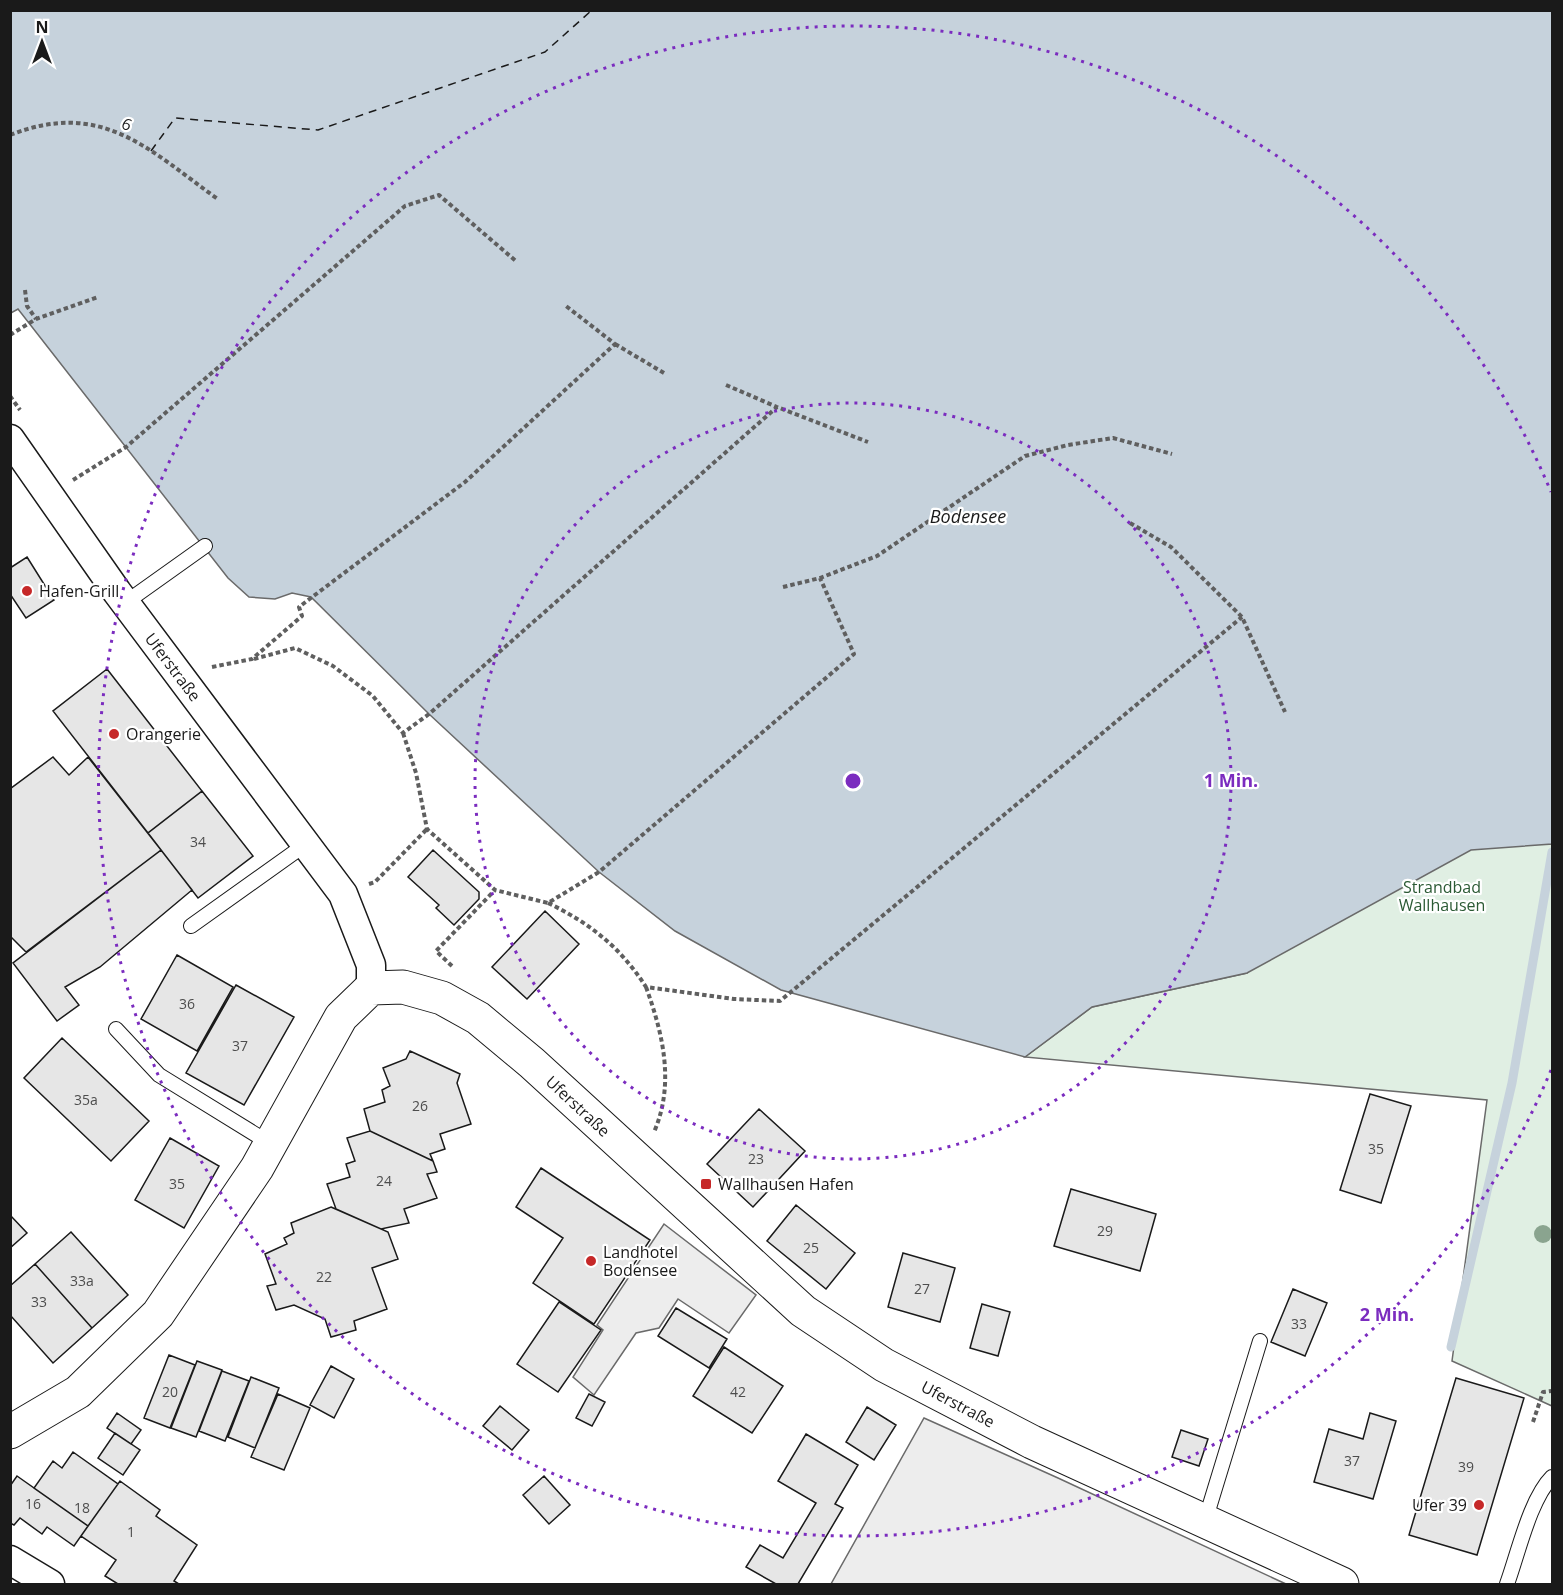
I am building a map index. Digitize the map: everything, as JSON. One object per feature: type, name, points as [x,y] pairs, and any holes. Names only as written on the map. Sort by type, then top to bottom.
[{"type":"main road","name":"Uferstraße","points":[[371,988],[403,987],[442,998],[478,1018],[532,1063],[803,1311],[884,1365],[1032,1442],[1342,1584]]},
{"type":"main road","points":[[10,1432],[78,1392],[158,1314],[271,1144],[341,1017],[371,988]]},
{"type":"street","name":"Uferstraße","points":[[17,427],[125,603],[344,894],[371,965],[371,988]]},
{"type":"street","points":[[10,1560],[51,1584]]},
{"type":"lane","points":[[125,603],[205,546]]},
{"type":"lane","points":[[190,926],[306,843]]},
{"type":"lane","points":[[116,1029],[159,1075],[271,1144]]},
{"type":"lane","points":[[1205,1521],[1260,1341]]},
{"type":"lane","points":[[1508,1584],[1535,1508],[1546,1483],[1552,1477]]},
{"type":"path","name":"6","points":[[10,135],[36,126],[64,121],[95,123],[123,134],[151,151],[219,200]]},
{"type":"path","points":[[70,482],[126,447],[405,206],[439,195],[517,262]]},
{"type":"path","points":[[25,290],[27,306],[36,319]]},
{"type":"path","points":[[10,334],[36,319],[98,297]]},
{"type":"path","points":[[567,306],[615,344],[664,373]]},
{"type":"path","points":[[252,659],[302,616],[298,607],[465,482],[615,344]]},
{"type":"path","points":[[726,385],[868,442]]},
{"type":"path","points":[[10,396],[17,427]]},
{"type":"path","points":[[403,733],[429,714],[777,407]]},
{"type":"path","points":[[783,587],[820,579],[877,556],[1024,456],[1068,445],[1113,438],[1172,454]]},
{"type":"path","points":[[1130,523],[1171,547],[1242,617],[1285,712]]},
{"type":"path","points":[[548,903],[599,872],[854,654],[820,579]]},
{"type":"path","points":[[646,987],[734,999],[780,1001],[1242,617]]},
{"type":"path","points":[[208,668],[295,648],[333,666],[372,696],[403,733],[416,773],[427,829],[495,890],[548,903],[587,924],[617,948],[646,987],[661,1028],[666,1070],[660,1118],[640,1164]]},
{"type":"path","points":[[344,894],[375,882],[427,829]]},
{"type":"path","points":[[1533,1422],[1543,1392],[1552,1391]]},
{"type":"green space","name":"Strandbad Wallhausen","points":[[1552,461],[1552,1406],[1452,1361],[1487,1100],[1025,1057],[1092,1007],[1247,973]]},
{"type":"shaded area","points":[[664,1224],[756,1295],[729,1333],[678,1299],[659,1328],[636,1333],[594,1395],[573,1377],[603,1330],[597,1325]]},
{"type":"shaded area","points":[[924,1418],[1058,1478],[1286,1584],[831,1584]]},
{"type":"water","name":"Bodensee","points":[[11,11],[1552,11],[1552,844],[1471,850],[1247,973],[1092,1007],[1025,1057],[781,990],[675,931],[599,872],[429,714],[311,597],[292,593],[275,599],[249,597],[228,578],[18,309],[11,313]]},
{"type":"building","points":[[27,557],[54,600],[26,618],[10,594],[10,568]]},
{"type":"building","name":"Orangerie","points":[[107,669],[202,791],[148,833],[53,711]]},
{"type":"building","points":[[53,757],[69,775],[88,757],[161,850],[26,952],[10,936],[10,789]]},
{"type":"building","points":[[202,791],[253,856],[198,898],[148,833]]},
{"type":"building","points":[[161,850],[192,890],[100,967],[65,987],[79,1005],[57,1021],[13,963]]},
{"type":"building","points":[[433,850],[479,892],[479,899],[454,925],[436,908],[439,905],[408,877]]},
{"type":"building","points":[[545,911],[579,944],[527,999],[492,967]]},
{"type":"building","points":[[177,955],[233,987],[197,1051],[141,1019]]},
{"type":"building","points":[[236,985],[294,1017],[244,1105],[186,1073]]},
{"type":"building","points":[[62,1038],[149,1121],[111,1161],[24,1078]]},
{"type":"building","points":[[410,1051],[460,1074],[457,1083],[471,1124],[440,1134],[445,1149],[430,1154],[433,1161],[370,1131],[364,1109],[385,1102],[382,1090],[390,1086],[383,1068],[406,1059]]},
{"type":"building","points":[[1370,1094],[1411,1106],[1381,1203],[1340,1190]]},
{"type":"building","points":[[759,1109],[805,1151],[753,1207],[707,1164]]},
{"type":"building","points":[[370,1131],[433,1161],[437,1172],[427,1174],[437,1198],[404,1209],[409,1223],[381,1229],[336,1209],[327,1184],[350,1177],[346,1164],[355,1161],[347,1138]]},
{"type":"building","points":[[170,1138],[219,1166],[184,1228],[135,1200]]},
{"type":"building","name":"Landhotel Bodensee","points":[[541,1168],[650,1240],[594,1324],[533,1283],[563,1238],[516,1207]]},
{"type":"building","points":[[1071,1189],[1156,1214],[1140,1271],[1054,1246]]},
{"type":"building","points":[[796,1205],[855,1253],[826,1289],[767,1241]]},
{"type":"building","points":[[331,1207],[388,1232],[398,1259],[372,1268],[387,1309],[354,1321],[356,1330],[331,1337],[325,1319],[294,1305],[276,1310],[267,1286],[276,1284],[265,1254],[287,1244],[284,1238],[294,1233],[291,1223]]},
{"type":"building","points":[[10,1215],[27,1233],[10,1248]]},
{"type":"building","points":[[71,1232],[128,1295],[92,1328],[35,1264]]},
{"type":"building","points":[[903,1253],[955,1268],[940,1322],[888,1307]]},
{"type":"building","points":[[35,1264],[92,1328],[53,1363],[10,1315],[10,1286]]},
{"type":"building","points":[[1293,1289],[1327,1303],[1305,1356],[1271,1342]]},
{"type":"building","points":[[559,1302],[601,1330],[558,1392],[517,1364]]},
{"type":"building","points":[[982,1304],[1010,1312],[998,1356],[970,1348]]},
{"type":"building","points":[[676,1308],[727,1339],[709,1368],[658,1336]]},
{"type":"building","points":[[724,1347],[783,1386],[752,1433],[693,1396]]},
{"type":"building","points":[[169,1355],[195,1365],[170,1428],[144,1418]]},
{"type":"building","points":[[197,1361],[222,1370],[196,1437],[171,1428]]},
{"type":"building","points":[[331,1366],[354,1379],[334,1418],[310,1405]]},
{"type":"building","points":[[222,1371],[249,1381],[225,1441],[199,1431]]},
{"type":"building","points":[[251,1377],[279,1388],[255,1448],[228,1437]]},
{"type":"building","points":[[1456,1378],[1524,1398],[1477,1555],[1409,1535]]},
{"type":"building","points":[[278,1394],[310,1408],[284,1470],[251,1457]]},
{"type":"building","points":[[589,1394],[605,1402],[592,1426],[576,1418]]},
{"type":"building","points":[[500,1406],[529,1430],[512,1450],[483,1426]]},
{"type":"building","points":[[867,1407],[896,1425],[874,1460],[846,1442]]},
{"type":"building","points":[[117,1413],[141,1430],[131,1444],[107,1428]]},
{"type":"building","points":[[1370,1413],[1396,1421],[1373,1499],[1314,1482],[1329,1429],[1363,1439]]},
{"type":"building","points":[[1181,1430],[1208,1439],[1199,1466],[1172,1457]]},
{"type":"building","points":[[115,1433],[140,1450],[123,1475],[98,1458]]},
{"type":"building","points":[[806,1434],[858,1465],[835,1504],[843,1508],[798,1584],[776,1584],[746,1567],[760,1545],[783,1558],[816,1503],[778,1481]]},
{"type":"building","points":[[73,1452],[118,1484],[88,1526],[34,1488],[53,1461],[62,1468]]},
{"type":"building","points":[[17,1476],[88,1526],[74,1546],[47,1527],[42,1534],[20,1518],[14,1525],[10,1523],[10,1486]]},
{"type":"building","points":[[544,1476],[570,1505],[549,1524],[523,1495]]},
{"type":"building","points":[[120,1481],[160,1510],[156,1516],[197,1545],[174,1581],[179,1584],[118,1584],[105,1576],[116,1560],[81,1536]]},
{"type":"waterway","points":[[1451,1347],[1512,1083],[1552,852]]},
{"type":"ferry route","points":[[151,151],[175,118],[318,130],[545,52],[592,10]]},
{"type":"place","name":"Hafen-Grill","points":[[27,591]]},
{"type":"place","name":"Orangerie","points":[[114,734]]},
{"type":"place","name":"Wallhausen Hafen","points":[[706,1184]]},
{"type":"place","name":"Landhotel Bodensee","points":[[591,1261]]},
{"type":"place","name":"Ufer 39","points":[[1479,1505]]}]
